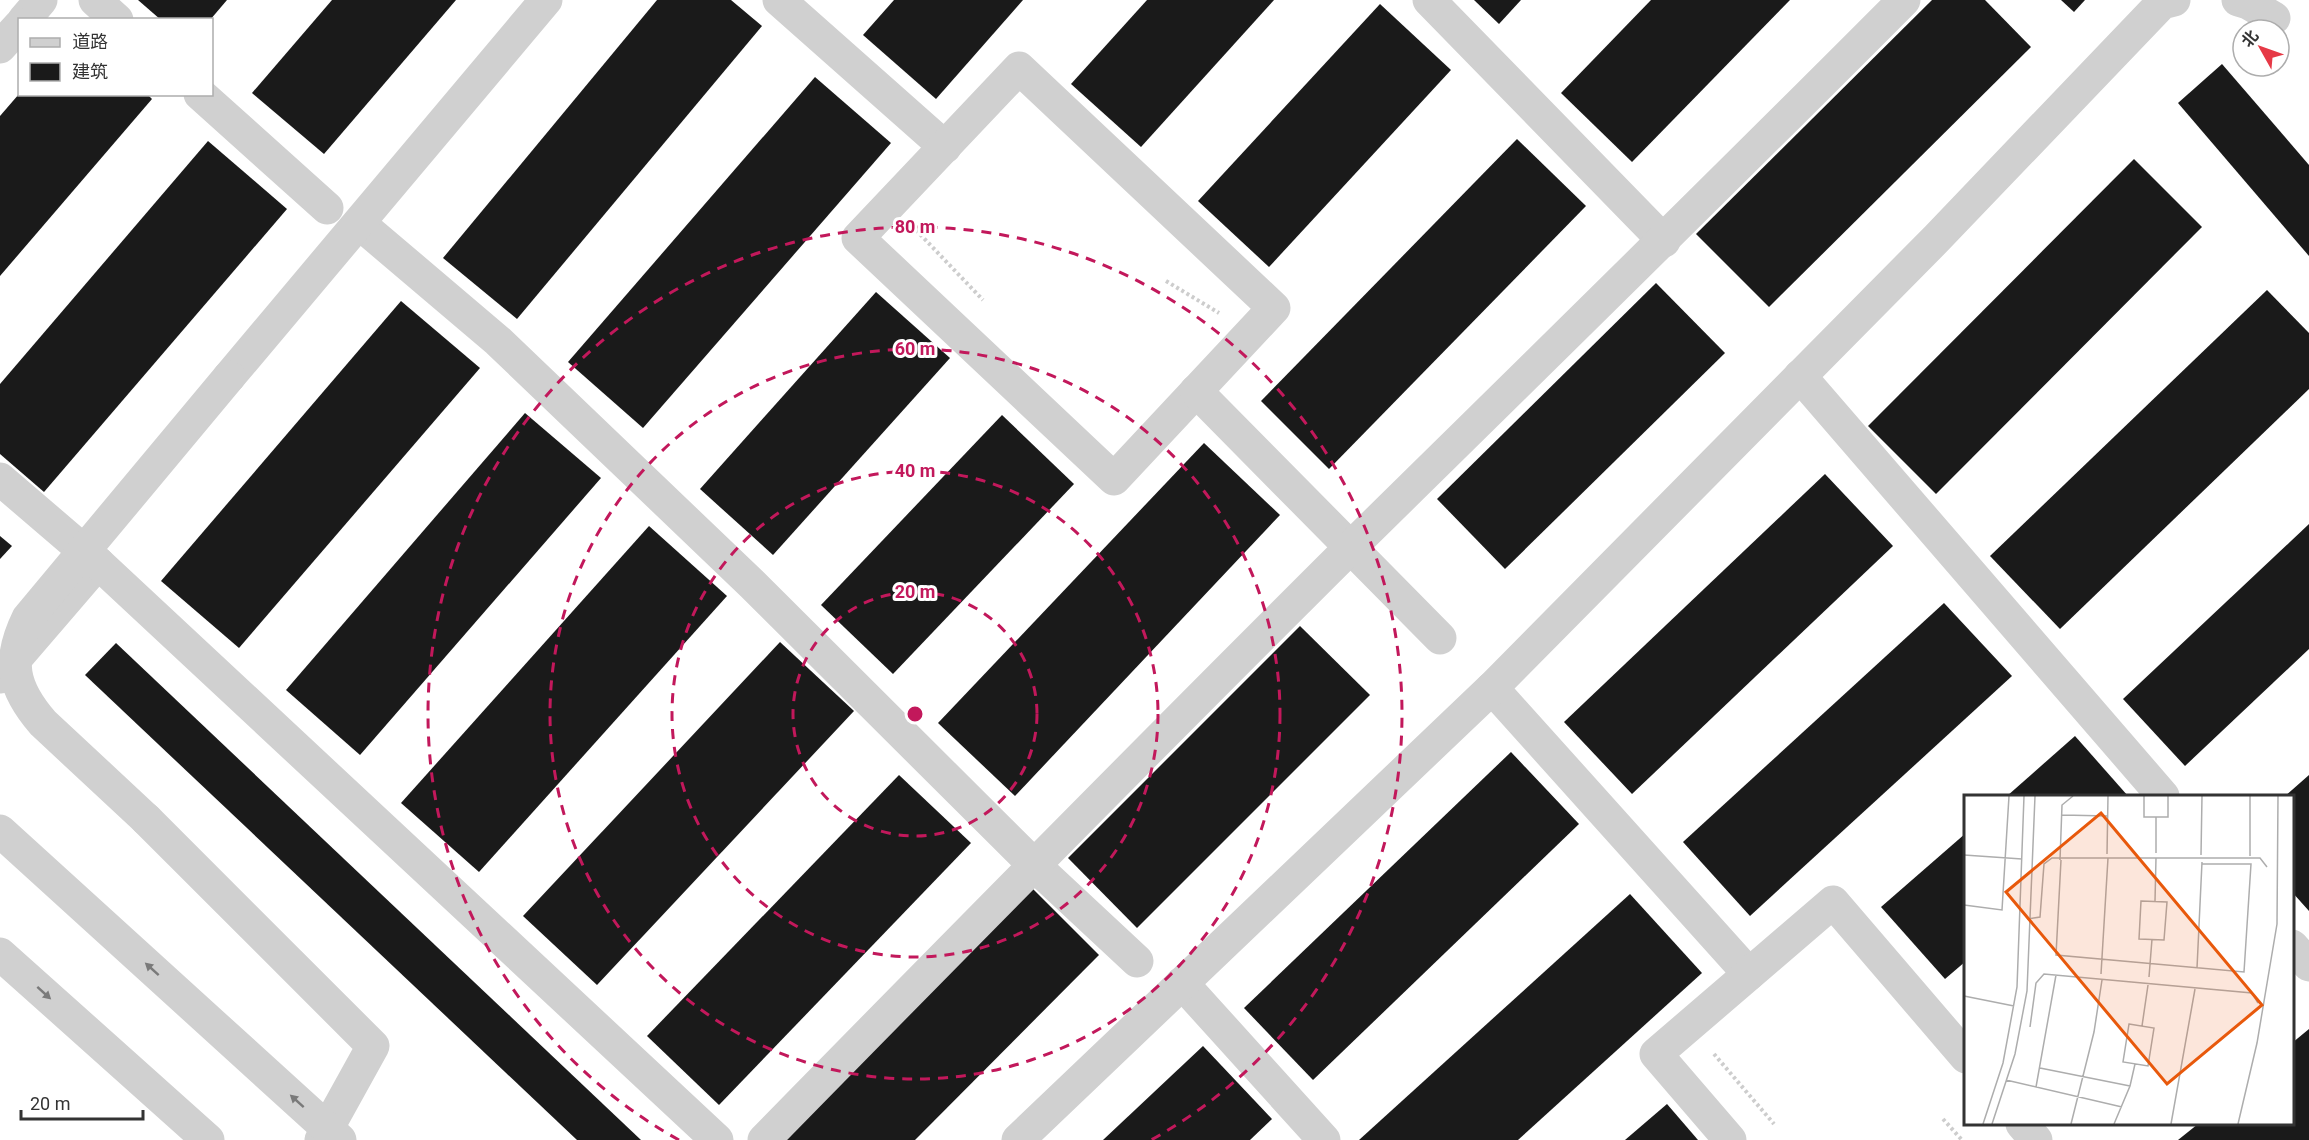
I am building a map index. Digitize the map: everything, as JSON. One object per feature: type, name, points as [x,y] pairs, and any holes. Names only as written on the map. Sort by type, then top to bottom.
[{"type":"street","points":[[26,18],[41,0]]},
{"type":"street","points":[[95,0],[115,18]]},
{"type":"street","points":[[0,831],[330,1136],[373,1046],[146,819],[28,706],[18,685],[14,662],[18,639],[28,618],[546,0]]},
{"type":"street","points":[[779,0],[945,147]]},
{"type":"street","points":[[1430,0],[1664,241]]},
{"type":"street","points":[[764,1140],[1034,864],[1350,548],[1664,241],[1904,0]]},
{"type":"street","points":[[1018,1140],[1492,688],[1800,376],[2162,3],[2174,0]]},
{"type":"street","points":[[2238,0],[2274,18]]},
{"type":"street","points":[[0,47],[18,27]]},
{"type":"street","points":[[1019,68],[1274,308],[1114,479],[858,238],[891,204],[1019,68]]},
{"type":"street","points":[[202,96],[327,208]]},
{"type":"street","points":[[359,223],[506,349],[752,584],[1034,864],[1137,961]]},
{"type":"street","points":[[1800,376],[2162,795]]},
{"type":"street","points":[[1196,392],[1440,638]]},
{"type":"street","points":[[0,479],[98,563],[717,1140]]},
{"type":"street","points":[[0,677],[98,563]]},
{"type":"street","points":[[1492,688],[1749,974]]},
{"type":"street","points":[[1730,1140],[1656,1054],[1833,902],[1964,1056]]},
{"type":"street","points":[[2294,948],[2309,965]]},
{"type":"street","points":[[0,954],[208,1140]]},
{"type":"street","points":[[1182,983],[1324,1140]]},
{"type":"street","points":[[2023,1125],[2036,1140]]},
{"type":"path","points":[[891,204],[984,301]]},
{"type":"path","points":[[1166,281],[1251,333]]},
{"type":"path","points":[[1690,1025],[1774,1124]]},
{"type":"path","points":[[1943,1119],[1962,1140]]},
{"type":"building","points":[[138,0],[227,0],[212,18],[159,18]]},
{"type":"building","points":[[332,0],[456,0],[324,154],[252,93]]},
{"type":"building","points":[[657,0],[731,0],[762,26],[517,319],[443,258]]},
{"type":"building","points":[[894,0],[1023,0],[936,99],[863,35]]},
{"type":"building","points":[[1147,0],[1274,0],[1141,147],[1071,84]]},
{"type":"building","points":[[1474,0],[1521,0],[1499,24]]},
{"type":"building","points":[[1651,0],[1790,0],[1632,162],[1561,93]]},
{"type":"building","points":[[1932,0],[1985,0],[2031,47],[1769,307],[1696,234]]},
{"type":"building","points":[[2061,0],[2085,0],[2074,12]]},
{"type":"building","points":[[1380,4],[1451,70],[1269,267],[1198,201]]},
{"type":"building","points":[[2222,64],[2231,74],[2231,78],[2234,78],[2309,165],[2309,256],[2178,103]]},
{"type":"building","points":[[815,77],[891,143],[643,428],[568,362]]},
{"type":"building","points":[[18,95],[149,96],[152,99],[0,276],[0,116]]},
{"type":"building","points":[[1517,139],[1586,206],[1329,469],[1261,401]]},
{"type":"building","points":[[208,141],[287,209],[44,492],[0,454],[0,384]]},
{"type":"building","points":[[2134,159],[2202,227],[1936,494],[1868,426]]},
{"type":"building","points":[[1656,283],[1725,353],[1505,569],[1437,499]]},
{"type":"building","points":[[2267,290],[2309,333],[2309,389],[2060,629],[1990,556]]},
{"type":"building","points":[[876,292],[950,358],[773,555],[700,489]]},
{"type":"building","points":[[401,301],[480,368],[239,648],[161,581]]},
{"type":"building","points":[[525,413],[601,478],[360,755],[286,690]]},
{"type":"building","points":[[1002,415],[1074,484],[893,674],[821,605]]},
{"type":"building","points":[[1204,443],[1280,515],[1015,796],[938,723]]},
{"type":"building","points":[[1825,474],[1893,546],[1632,794],[1564,722]]},
{"type":"building","points":[[2309,524],[2309,649],[2185,766],[2123,699]]},
{"type":"building","points":[[649,526],[727,596],[479,872],[401,803]]},
{"type":"building","points":[[0,536],[12,546],[0,559]]},
{"type":"building","points":[[1944,603],[2012,676],[1750,916],[1683,842]]},
{"type":"building","points":[[1300,626],[1370,695],[1137,928],[1068,858]]},
{"type":"building","points":[[780,642],[854,711],[597,985],[523,916]]},
{"type":"building","points":[[116,643],[641,1140],[577,1140],[85,675]]},
{"type":"building","points":[[2075,736],[2127,795],[2008,795]]},
{"type":"building","points":[[1511,752],[1579,824],[1313,1080],[1244,1008]]},
{"type":"building","points":[[899,775],[971,843],[719,1105],[647,1036]]},
{"type":"building","points":[[2309,775],[2309,911],[2294,894],[2294,795],[2286,795]]},
{"type":"building","points":[[1964,835],[1964,963],[1945,979],[1881,907]]},
{"type":"building","points":[[1031,887],[1099,955],[915,1140],[778,1140]]},
{"type":"building","points":[[1630,894],[1702,973],[1518,1140],[1359,1140]]},
{"type":"building","points":[[2309,1029],[2309,1140],[2178,1140],[2197,1125],[2294,1125],[2294,1041]]},
{"type":"building","points":[[1203,1046],[1272,1119],[1250,1140],[1103,1140]]},
{"type":"building","points":[[1667,1104],[1698,1140],[1625,1140]]}]
